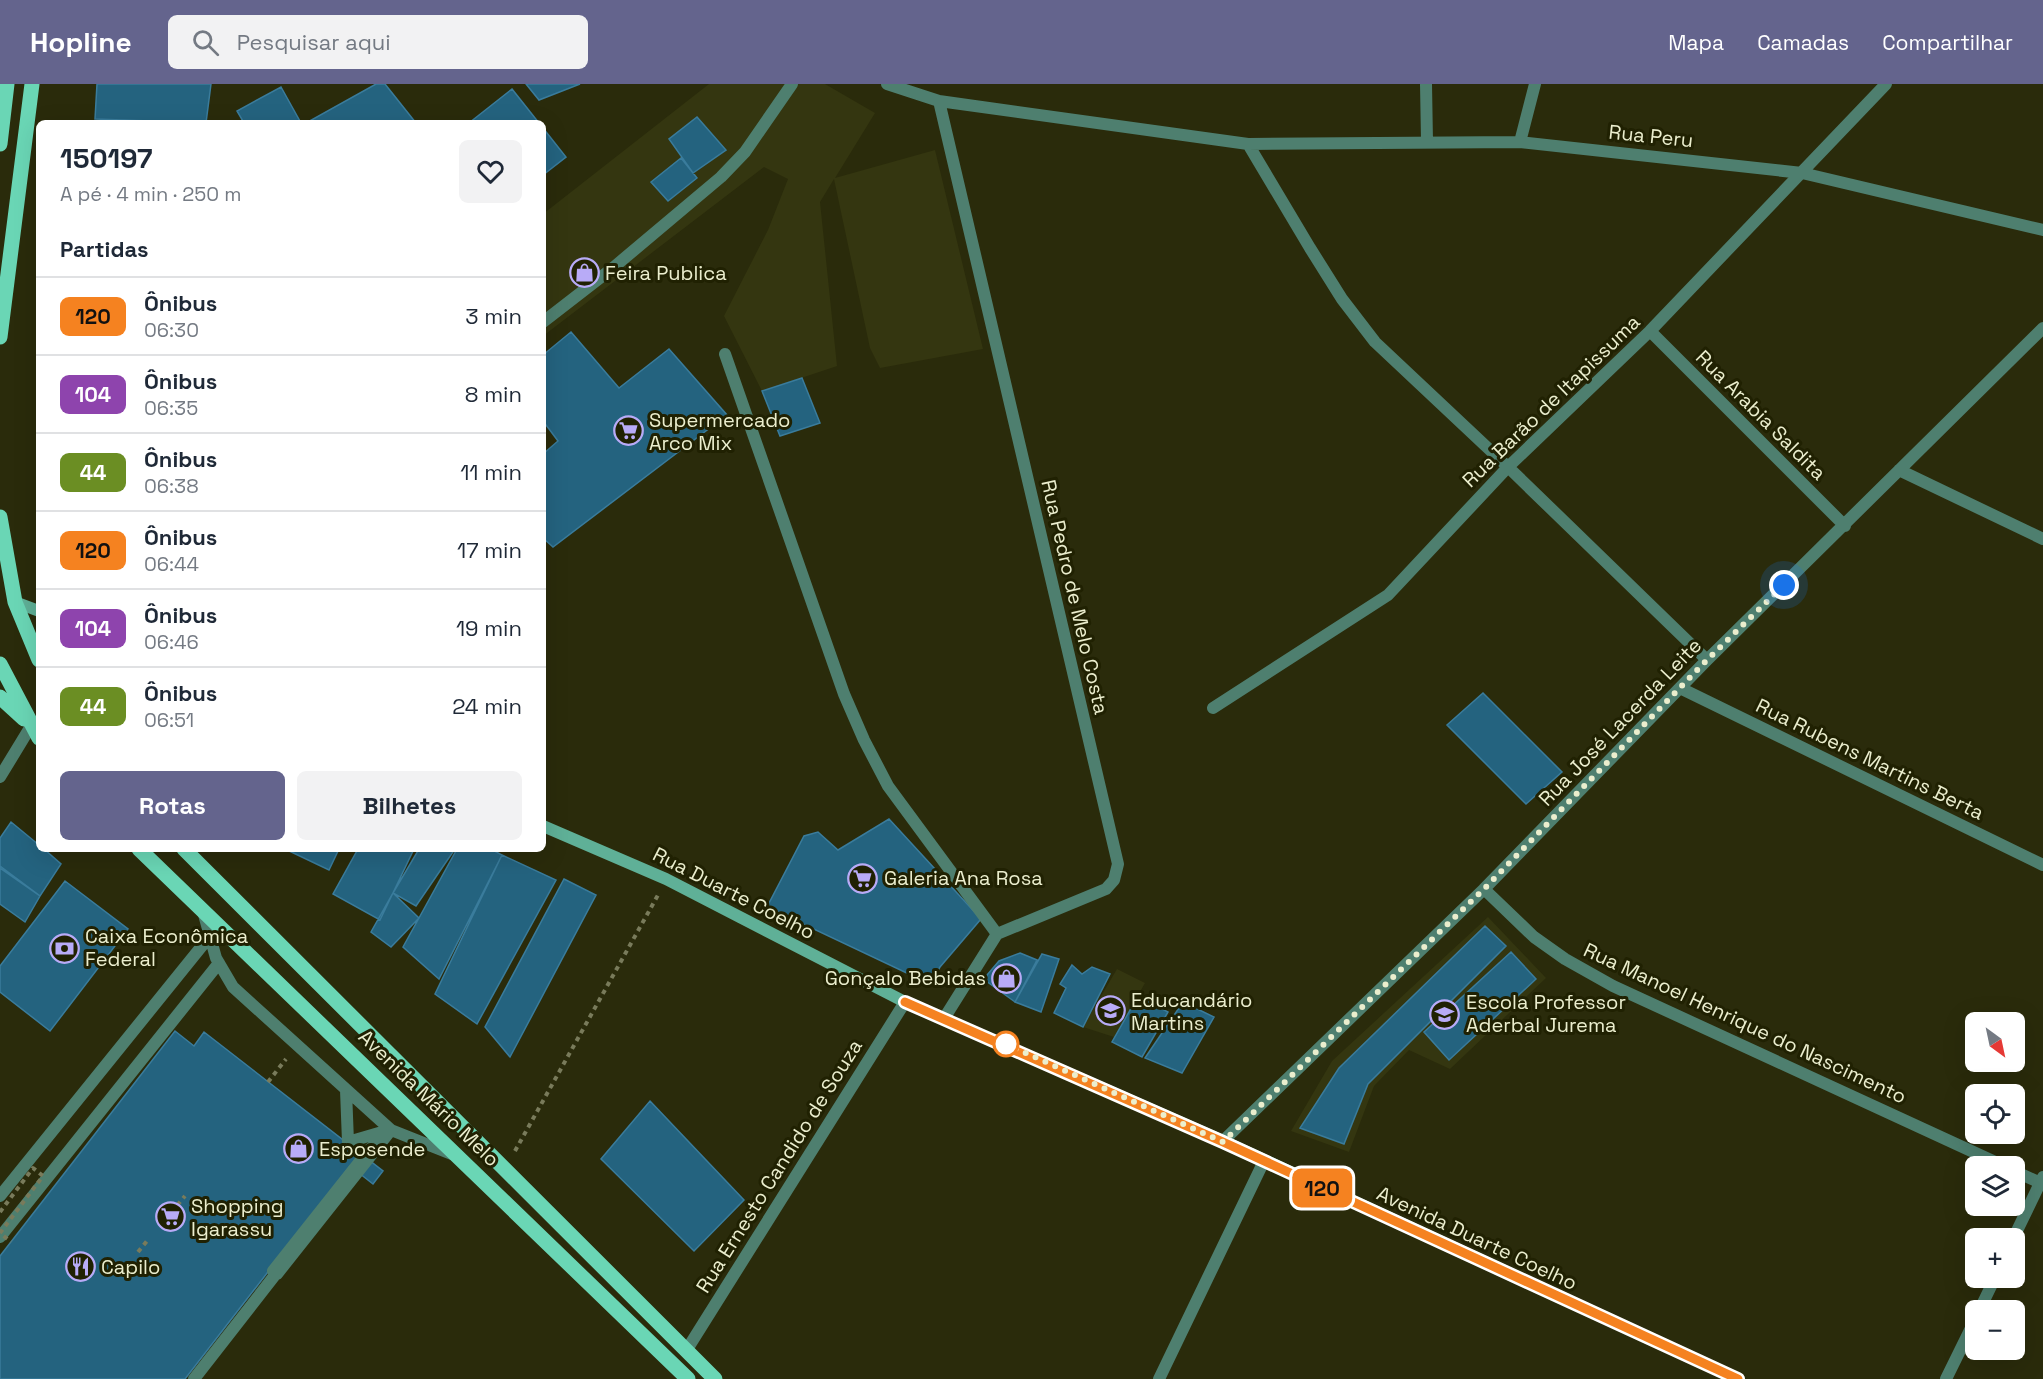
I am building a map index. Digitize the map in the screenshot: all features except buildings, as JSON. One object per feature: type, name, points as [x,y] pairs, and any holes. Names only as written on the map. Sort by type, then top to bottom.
[{"type":"main road","points":[[0,144],[8,84]]},
{"type":"main road","points":[[0,337],[32,84]]},
{"type":"main road","points":[[0,517],[15,602],[36,653]]},
{"type":"main road","points":[[15,602],[36,609]]},
{"type":"main road","points":[[0,664],[35,732]]},
{"type":"main road","points":[[0,697],[35,732]]},
{"type":"main road","name":"Rua Duarte Coelho","points":[[546,827],[666,879],[905,1002]]},
{"type":"main road","name":"Avenida Mário Melo","points":[[142,852],[688,1379]]},
{"type":"main road","name":"Avenida Mário Melo","points":[[187,852],[715,1379]]},
{"type":"main road","name":"Avenida Duarte Coelho","points":[[905,1002],[945,1017],[1223,1142],[1738,1379]]},
{"type":"street","points":[[546,320],[614,267],[721,177],[746,152],[792,84]]},
{"type":"street","name":"Rua Peru","points":[[887,84],[939,101],[1248,144],[1520,141],[1802,173],[2043,230]]},
{"type":"street","points":[[1426,84],[1428,141]]},
{"type":"street","points":[[1520,141],[1535,84]]},
{"type":"street","name":"Rua Barão de Itapissuma","points":[[1213,708],[1388,595],[1508,466],[1650,331],[1886,84]]},
{"type":"street","name":"Rua Pedro de Melo Costa","points":[[939,101],[1118,864],[1114,880],[1106,889],[997,934]]},
{"type":"street","points":[[1248,144],[1342,299],[1375,342],[1508,466],[1707,660]]},
{"type":"street","name":"Rua José Lacerda Leite","points":[[1223,1142],[1484,889],[1707,660],[2043,328]]},
{"type":"street","name":"Rua Arabia Saldita","points":[[1650,331],[1845,526]]},
{"type":"street","points":[[725,354],[844,694],[864,740],[888,786],[997,934],[945,1017]]},
{"type":"street","points":[[1899,470],[2043,539]]},
{"type":"street","name":"Rua Rubens Martins Berta","points":[[1680,688],[2043,865]]},
{"type":"street","points":[[0,777],[35,732]]},
{"type":"street","name":"Rua Manoel Henrique do Nascimento","points":[[1484,889],[1534,937],[1565,959],[1613,986],[1982,1156]]},
{"type":"street","points":[[202,910],[219,963],[233,987],[391,1130],[461,1158]]},
{"type":"street","points":[[0,1196],[210,936]]},
{"type":"street","points":[[6,1240],[219,963]]},
{"type":"street","name":"Rua Ernesto Candido de Souza","points":[[686,1351],[905,1002]]},
{"type":"street","points":[[346,1090],[348,1142],[391,1130]]},
{"type":"street","points":[[194,1379],[275,1275],[273,1271],[364,1156],[391,1130]]},
{"type":"street","points":[[1159,1379],[1264,1161]]},
{"type":"street","points":[[2018,1228],[2042,1181],[2025,1175]]},
{"type":"street","points":[[1946,1379],[1965,1340]]},
{"type":"path","points":[[505,1170],[666,879]]},
{"type":"path","points":[[0,1212],[33,1168],[43,1176],[0,1233],[6,1240]]},
{"type":"path","points":[[160,1226],[185,1196]]},
{"type":"path","points":[[138,1252],[147,1241]]},
{"type":"shaded area","name":"Feira Publica","points":[[709,84],[825,84],[875,113],[835,178],[935,150],[983,349],[880,368],[870,348],[834,179],[820,202],[837,366],[762,391],[724,316],[768,230],[788,179],[764,167],[546,334],[546,212]]},
{"type":"shaded area","name":"Escola Professor Aderbal Jurema","points":[[1488,917],[1546,978],[1450,1069],[1409,1050],[1374,1086],[1349,1152],[1291,1131],[1332,1061]]},
{"type":"shaded area","name":"Educandário Martins","points":[[1117,969],[1145,983],[1114,1037],[1083,1027]]},
{"type":"bus line","name":"120","points":[[905,1002],[945,1017],[1223,1142],[1738,1379]]},
{"type":"place","name":"Feira Publica","points":[[584,273]]},
{"type":"place","name":"Supermercado Arco Mix","points":[[628,431]]},
{"type":"place","name":"Galeria Ana Rosa","points":[[863,878]]},
{"type":"place","name":"Caixa Econômica Federal","points":[[64,948]]},
{"type":"place","name":"Gonçalo Bebidas","points":[[1007,978]]},
{"type":"place","name":"Educandário Martins","points":[[1110,1011]]},
{"type":"place","name":"Escola Professor Aderbal Jurema","points":[[1445,1014]]},
{"type":"place","name":"Esposende","points":[[298,1149]]},
{"type":"place","name":"Shopping Igarassu","points":[[170,1217]]},
{"type":"place","name":"Capilo","points":[[80,1267]]},
{"type":"route","points":[[1006,1044],[1223,1142],[1484,889],[1707,660],[1784,585]]}]
